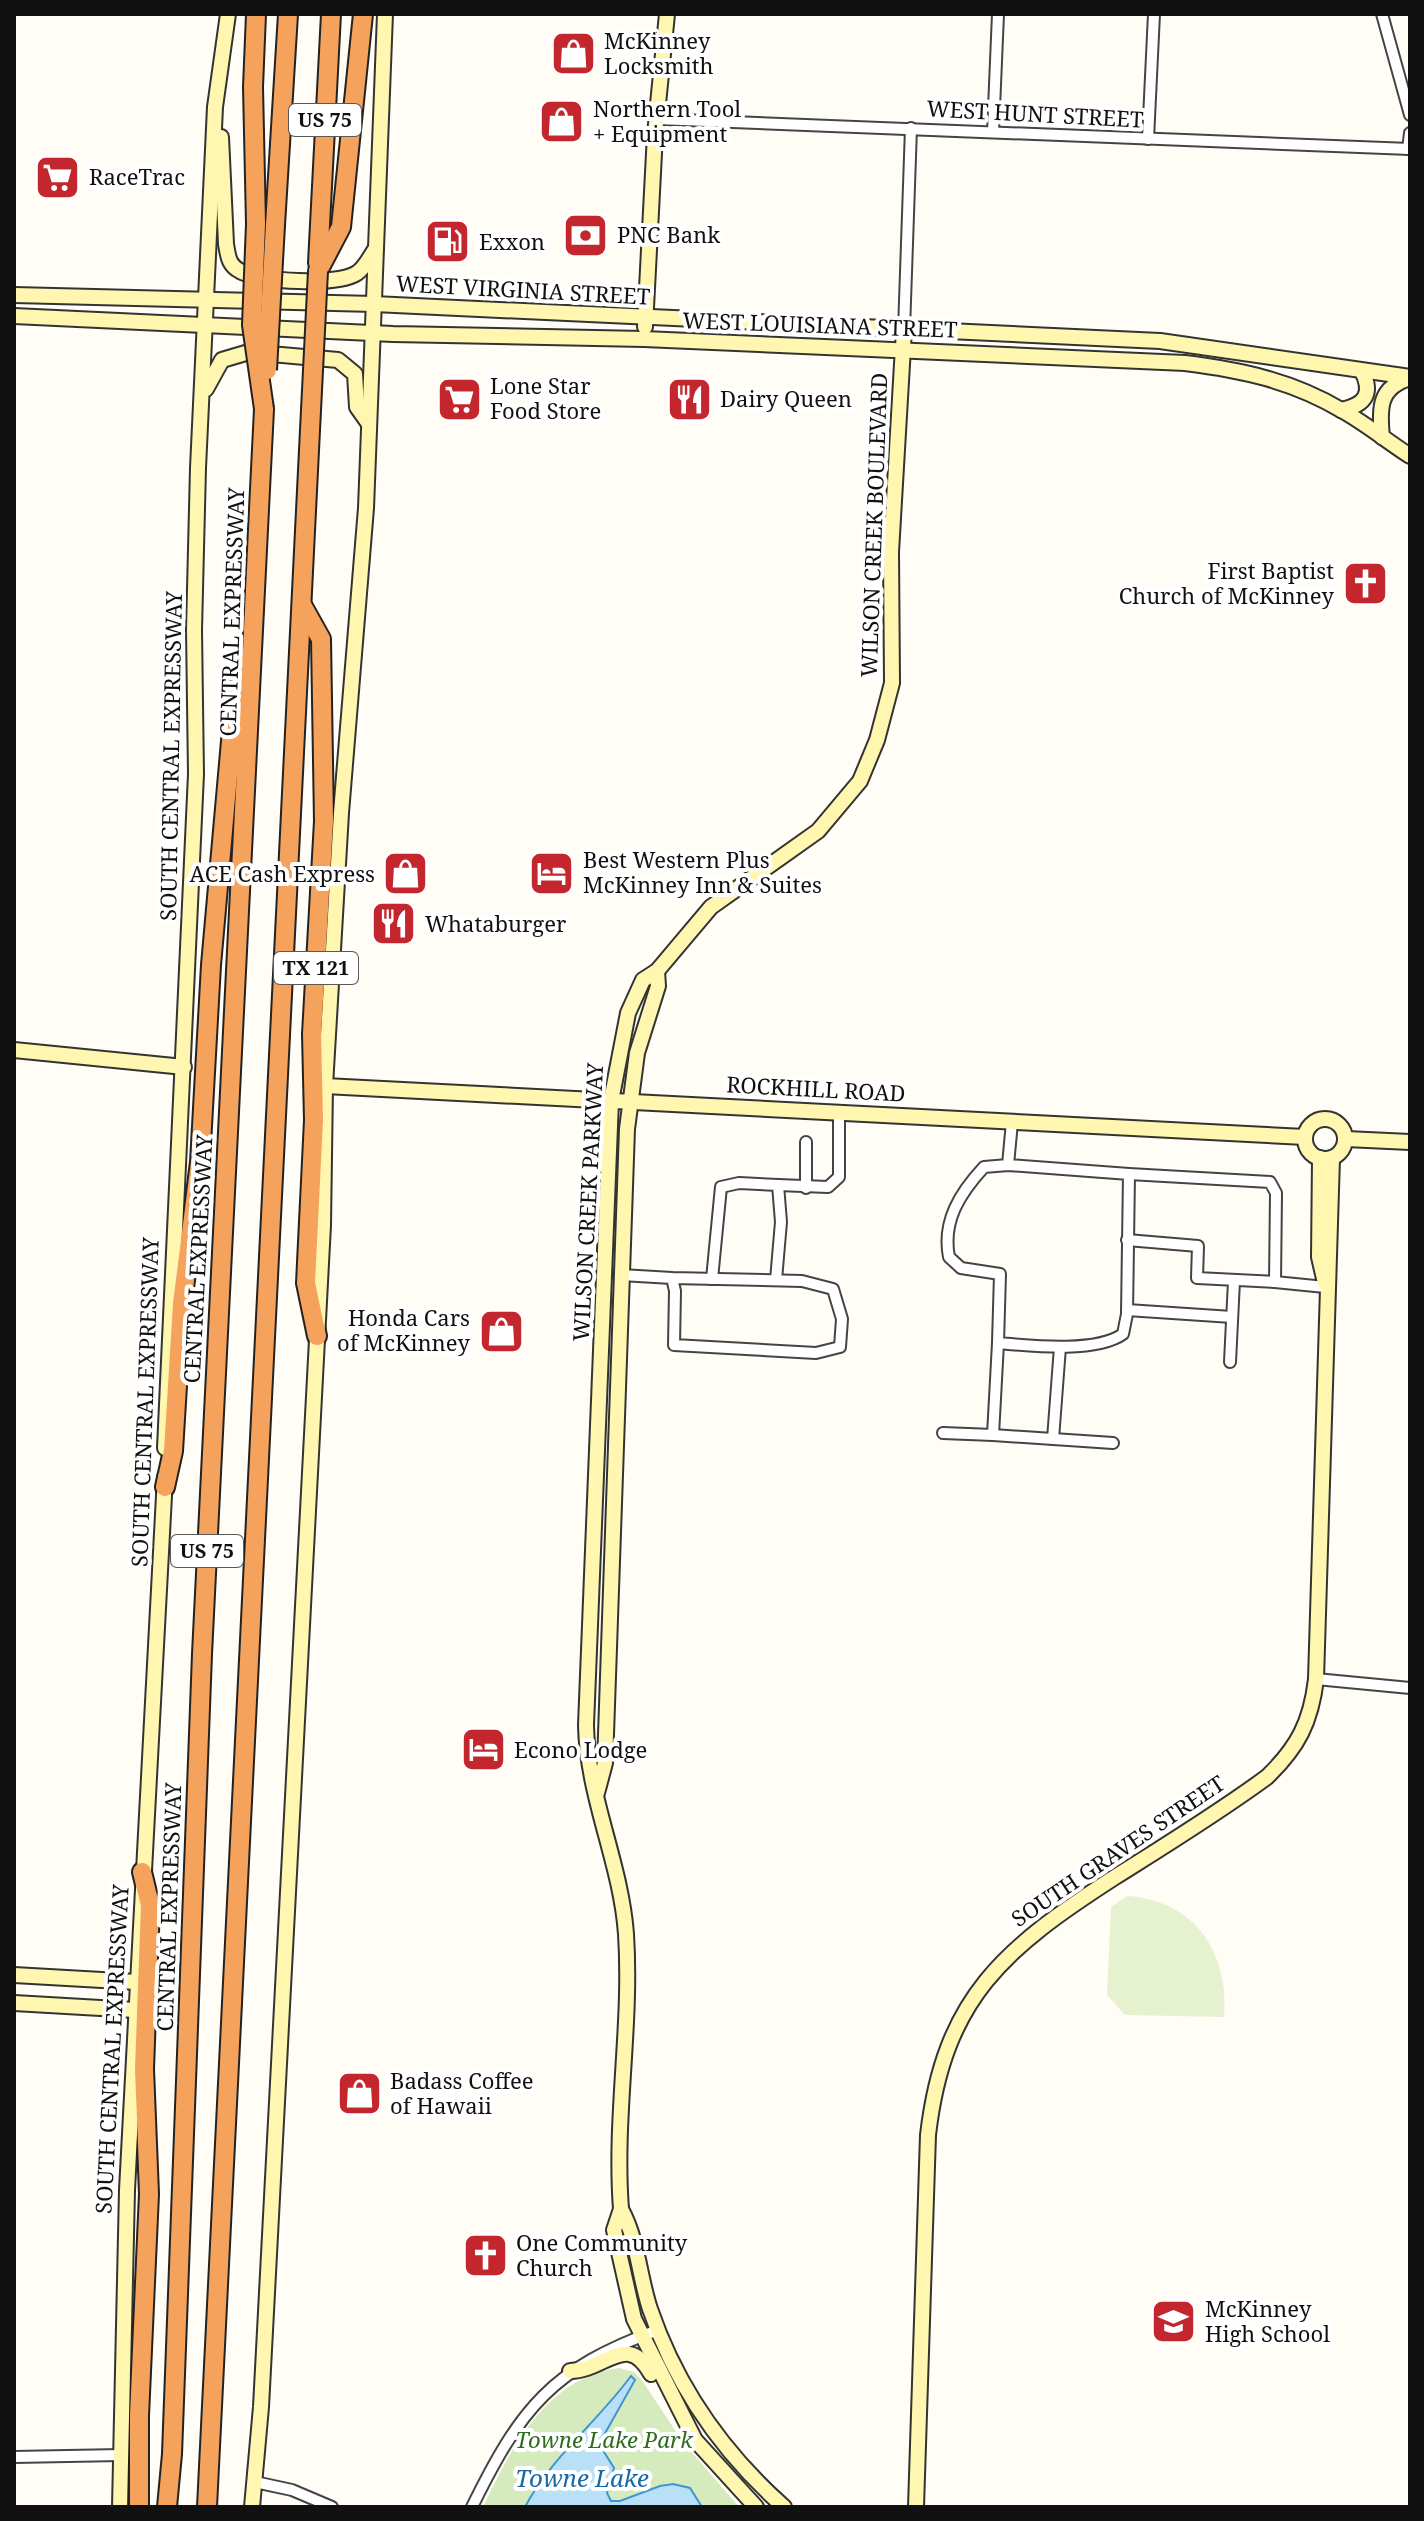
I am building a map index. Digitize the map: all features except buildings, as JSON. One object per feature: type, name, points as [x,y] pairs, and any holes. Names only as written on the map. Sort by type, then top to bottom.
[{"type":"highway","points":[[256,14],[253,87],[266,224]]},
{"type":"highway","name":"CENTRAL EXPRESSWAY","points":[[167,2507],[202,1654],[256,595],[264,409],[266,224],[288,14]]},
{"type":"highway","name":"US 75","points":[[207,2507],[331,14]]},
{"type":"highway","points":[[318,271],[341,227],[363,14]]},
{"type":"highway","points":[[165,1487],[173,1451],[182,1304],[200,1162],[211,965],[233,719],[256,595]]},
{"type":"highway","name":"TX 121","points":[[301,604],[321,639],[324,821],[312,1034],[314,1120],[306,1283],[317,1336]]},
{"type":"highway","points":[[139,2507],[139,2416],[149,2194],[144,2069],[150,1905],[142,1872]]},
{"type":"main road","points":[[228,14],[218,76],[229,261],[239,270],[261,277],[336,281],[359,273],[376,248]]},
{"type":"main road","points":[[317,1336],[323,1225],[325,1086],[369,424],[385,14]]},
{"type":"main road","points":[[644,339],[657,119],[667,14]]},
{"type":"main road","name":"SOUTH CENTRAL EXPRESSWAY","points":[[120,2507],[127,2190],[165,1487],[170,1308],[196,774],[194,630],[218,76]]},
{"type":"main road","name":"WEST VIRGINIA STREET","points":[[14,295],[374,304],[1138,339],[1231,349],[1410,378]]},
{"type":"main road","name":"WEST LOUISIANA STREET","points":[[14,316],[1137,359],[1255,374],[1295,387],[1341,410],[1410,456]]},
{"type":"main road","name":"WILSON CREEK BOULEVARD","points":[[657,971],[711,907],[818,831],[860,781],[877,740],[892,683],[891,552],[904,330]]},
{"type":"main road","points":[[1137,359],[1138,339]]},
{"type":"main road","points":[[204,394],[222,360],[232,355],[249,352],[338,360],[355,374],[357,407],[369,424]]},
{"type":"main road","points":[[1341,410],[1358,406],[1367,397],[1369,385],[1362,371]]},
{"type":"main road","points":[[1382,437],[1382,398],[1393,385],[1410,378]]},
{"type":"main road","name":"WILSON CREEK PARKWAY","points":[[596,1793],[605,1763],[629,1102],[637,1053],[658,986],[657,971],[643,980],[628,1013],[611,1101],[586,1725],[587,1764],[626,1933],[621,2209],[614,2230],[619,2265],[634,2319],[650,2332],[703,2419],[743,2467],[784,2507]]},
{"type":"main road","points":[[14,1050],[184,1067]]},
{"type":"main road","name":"ROCKHILL ROAD","points":[[325,1086],[1305,1137]]},
{"type":"main road","points":[[1325,1119],[1340,1126],[1346,1139],[1341,1152],[1326,1158],[1310,1152],[1305,1137],[1313,1123],[1325,1119]]},
{"type":"main road","points":[[1346,1139],[1410,1142]]},
{"type":"main road","name":"SOUTH GRAVES STREET","points":[[916,2507],[928,2135],[938,2077],[958,2026],[987,1979],[1029,1935],[1267,1777],[1299,1742],[1307,1727],[1316,1679],[1325,1285],[1319,1257],[1326,1158]]},
{"type":"main road","name":"TX 121","points":[[252,2507],[317,1336]]},
{"type":"main road","points":[[135,2010],[15,2003],[15,1975],[137,1982]]},
{"type":"main road","name":"WILSON CREEK PARKWAY","points":[[650,2332],[684,2421],[711,2461],[756,2507]]},
{"type":"main road","points":[[570,2371],[586,2371],[617,2355],[638,2355],[686,2434],[711,2461]]},
{"type":"street","points":[[993,132],[998,14]]},
{"type":"street","points":[[1148,139],[1154,14]]},
{"type":"street","points":[[1382,14],[1410,115]]},
{"type":"street","name":"WEST HUNT STREET","points":[[657,119],[1409,149]]},
{"type":"street","name":"WILSON CREEK BOULEVARD","points":[[904,330],[911,128]]},
{"type":"street","points":[[1409,149],[1410,133]]},
{"type":"street","points":[[712,1279],[721,1187],[739,1183],[828,1187],[839,1177],[839,1113]]},
{"type":"street","points":[[1008,1165],[1012,1122]]},
{"type":"street","points":[[806,1142],[806,1188]]},
{"type":"street","points":[[993,1435],[1000,1274],[961,1268],[949,1257],[945,1234],[967,1185],[984,1167],[1008,1165],[1270,1182],[1276,1193],[1275,1282]]},
{"type":"street","points":[[998,1343],[1060,1347],[1108,1344],[1123,1334],[1127,1310],[1129,1174]]},
{"type":"street","points":[[776,1280],[781,1222],[778,1185]]},
{"type":"street","points":[[1127,1240],[1198,1246],[1197,1278],[1325,1285]]},
{"type":"street","points":[[621,1275],[802,1281],[833,1289],[842,1319],[840,1347],[816,1353],[674,1345],[672,1278]]},
{"type":"street","points":[[1230,1362],[1234,1281]]},
{"type":"street","points":[[1127,1310],[1232,1317]]},
{"type":"street","points":[[1053,1439],[1060,1347]]},
{"type":"street","points":[[943,1433],[1113,1443]]},
{"type":"street","points":[[1316,1679],[1410,1688]]},
{"type":"street","points":[[472,2507],[511,2433],[535,2403],[570,2371],[650,2332]]},
{"type":"street","points":[[14,2457],[121,2455]]},
{"type":"street","points":[[255,2482],[292,2490],[332,2507]]},
{"type":"green space","points":[[1127,1896],[1172,1908],[1189,1919],[1203,1934],[1221,1972],[1224,2017],[1125,2015],[1107,1995],[1111,1907]]},
{"type":"green space","name":"Towne Lake Park","points":[[619,2368],[634,2372],[641,2379],[683,2442],[739,2507],[483,2507],[519,2439],[552,2400],[571,2385],[594,2374]]},
{"type":"water","name":"Towne Lake","points":[[631,2376],[635,2380],[599,2444],[614,2468],[607,2493],[611,2501],[673,2484],[690,2488],[702,2507],[525,2507],[547,2473]]},
{"type":"place","name":"McKinney Locksmith","points":[[573,54]]},
{"type":"place","name":"Northern Tool + Equipment","points":[[562,122]]},
{"type":"place","name":"RaceTrac","points":[[58,177]]},
{"type":"place","name":"PNC Bank","points":[[586,235]]},
{"type":"place","name":"Exxon","points":[[448,242]]},
{"type":"place","name":"Lone Star Food Store","points":[[459,399]]},
{"type":"place","name":"Dairy Queen","points":[[689,399]]},
{"type":"place","name":"First Baptist Church of McKinney","points":[[1365,584]]},
{"type":"place","name":"Best Western Plus McKinney Inn & Suites","points":[[552,873]]},
{"type":"place","name":"ACE Cash Express","points":[[406,874]]},
{"type":"place","name":"Whataburger","points":[[394,924]]},
{"type":"place","name":"Honda Cars of McKinney","points":[[501,1331]]},
{"type":"place","name":"Econo Lodge","points":[[483,1750]]},
{"type":"place","name":"Badass Coffee of Hawaii","points":[[359,2094]]},
{"type":"place","name":"One Community Church","points":[[485,2256]]},
{"type":"place","name":"McKinney High School","points":[[1174,2322]]}]
